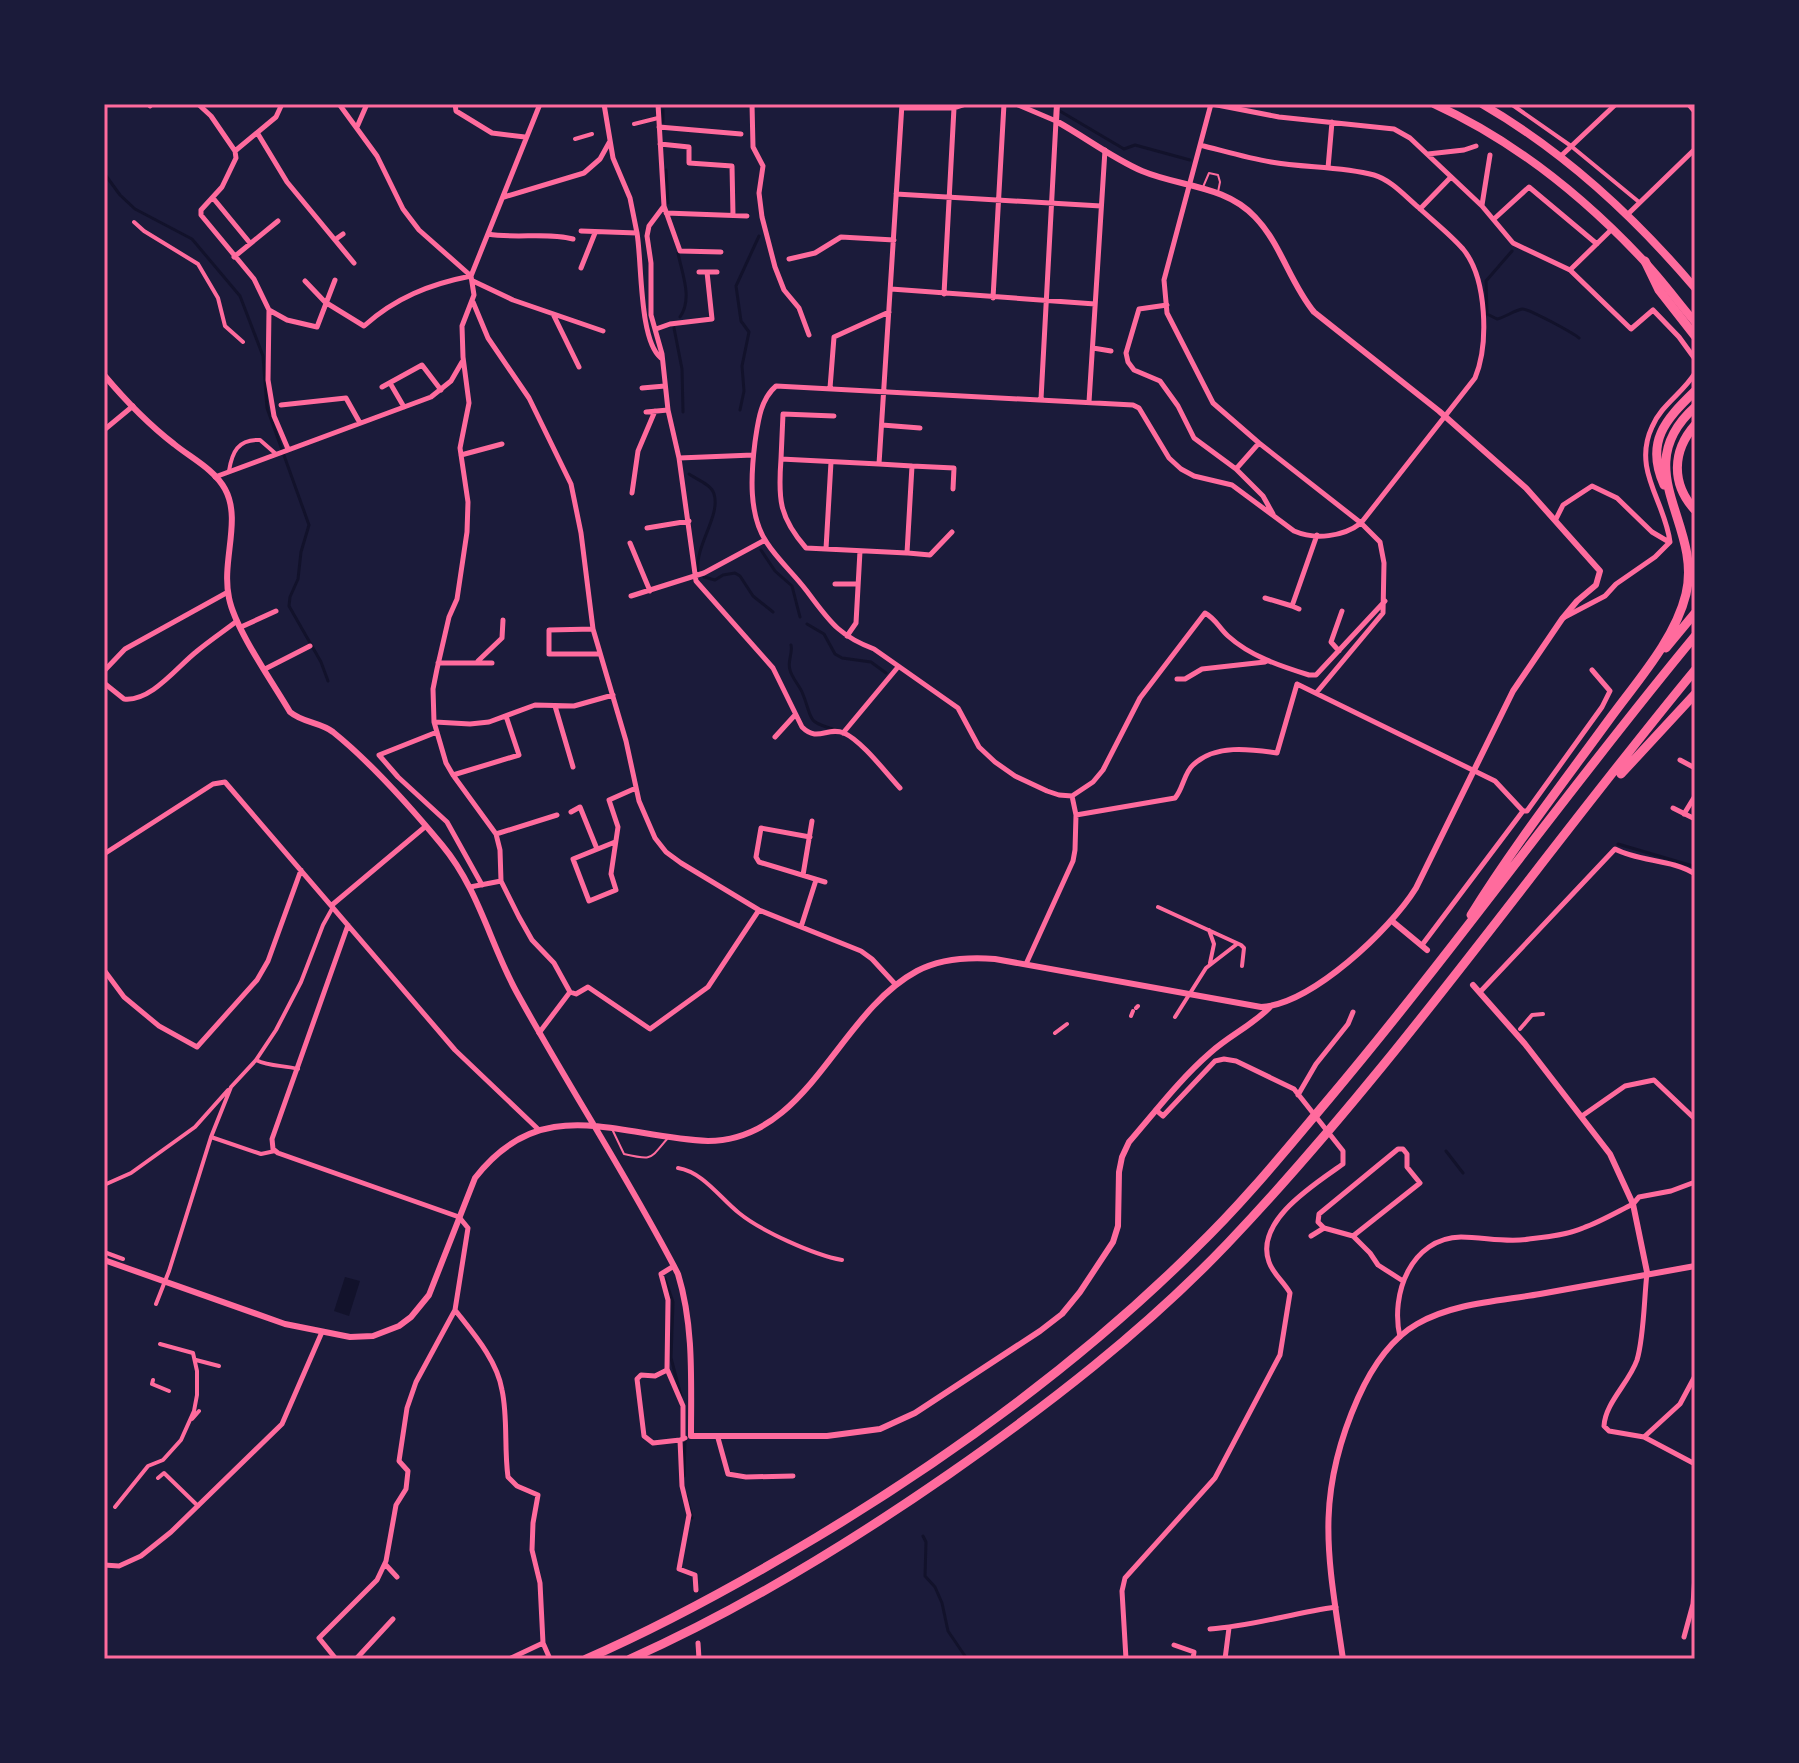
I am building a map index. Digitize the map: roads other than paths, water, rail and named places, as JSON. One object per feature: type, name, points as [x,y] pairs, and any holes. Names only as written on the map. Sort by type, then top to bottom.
[{"type":"highway","points":[[1645,261],[1659,290],[1695,336]]},
{"type":"highway","points":[[1447,953],[1494,878],[1619,706],[1680,614],[1686,594],[1689,560],[1672,503],[1659,474],[1656,446],[1673,412],[1695,391]]},
{"type":"highway","points":[[1672,503],[1665,455],[1675,428],[1695,407]]},
{"type":"highway","points":[[1695,425],[1684,440],[1676,461],[1680,489],[1695,510]]},
{"type":"highway","points":[[1619,706],[1695,613]]},
{"type":"highway","points":[[586,1659],[699,1605],[872,1504],[989,1425],[1143,1298],[1221,1223],[1354,1069],[1695,636]]},
{"type":"highway","points":[[630,1659],[785,1579],[893,1513],[1028,1418],[1121,1342],[1212,1259],[1327,1132],[1446,989],[1695,670]]},
{"type":"highway","points":[[1560,843],[1650,740],[1695,694]]},
{"type":"main road","points":[[1434,104],[1500,141],[1544,171],[1645,261],[1695,322]]},
{"type":"main road","points":[[1482,104],[1562,155],[1628,214],[1695,288]]},
{"type":"street","points":[[198,104],[211,116],[235,151],[236,158],[213,198],[201,210],[201,215],[254,279],[269,310],[268,380],[276,406],[282,451]]},
{"type":"street","points":[[235,151],[276,117],[282,104]]},
{"type":"street","points":[[339,104],[377,156],[403,209],[419,230],[472,278],[554,315],[603,331]]},
{"type":"street","points":[[357,127],[367,104]]},
{"type":"street","points":[[455,104],[456,111],[492,133],[526,137]]},
{"type":"street","points":[[540,104],[472,278],[472,301],[462,326],[469,403],[460,448],[468,502],[467,532],[457,599],[449,617],[433,689],[434,722],[446,763],[496,834],[501,881],[532,940],[554,963],[570,992],[576,994],[588,987],[650,1029],[708,987],[759,910]]},
{"type":"street","points":[[604,104],[613,158],[630,198],[637,233],[643,310],[654,352],[662,358]]},
{"type":"street","points":[[658,104],[664,206],[680,251],[721,252]]},
{"type":"street","points":[[752,104],[753,147],[763,166],[759,202],[775,267],[784,290],[799,308],[809,335]]},
{"type":"street","points":[[879,464],[902,106],[954,108],[966,104]]},
{"type":"street","points":[[993,298],[1004,104]]},
{"type":"street","points":[[104,1260],[254,1315],[350,1337],[373,1336],[399,1326],[429,1295],[475,1178],[510,1143],[539,1130],[573,1124],[725,1141],[757,1131],[791,1104],[867,1013],[896,985],[918,970],[951,960],[978,958],[1271,1006],[1300,996],[1323,981],[1392,921],[1416,888],[1513,691],[1562,619],[1596,585],[1600,571],[1526,488],[1446,417],[1314,312],[1299,293],[1271,238],[1257,219],[1237,201],[1138,169],[1056,121],[1016,104]]},
{"type":"street","points":[[1041,399],[1057,104]]},
{"type":"street","points":[[1317,692],[1383,613],[1384,563],[1380,542],[1361,523],[1213,403],[1167,313],[1164,280],[1211,104],[1279,117],[1394,129],[1410,138],[1482,206],[1513,243],[1570,270],[1631,329],[1653,310],[1695,359]]},
{"type":"street","points":[[1511,104],[1571,146],[1640,203]]},
{"type":"street","points":[[1562,155],[1616,104]]},
{"type":"street","points":[[1689,104],[1695,111]]},
{"type":"street","points":[[944,294],[954,108]]},
{"type":"street","points":[[634,124],[658,118]]},
{"type":"street","points":[[1328,168],[1332,122]]},
{"type":"street","points":[[659,127],[741,134]]},
{"type":"street","points":[[258,134],[287,182],[354,263]]},
{"type":"street","points":[[575,139],[592,134]]},
{"type":"street","points":[[503,198],[584,173],[600,159],[610,140]]},
{"type":"street","points":[[660,144],[689,147],[689,163],[732,166],[733,215]]},
{"type":"street","points":[[1200,145],[1272,162],[1354,171],[1385,180],[1464,250],[1473,265],[1479,288],[1484,344],[1475,378],[1361,523],[1340,533],[1317,535],[1294,531],[1232,485],[1194,476],[1181,469],[1169,458],[1139,408],[1133,405],[776,386],[758,418],[753,455],[752,497],[765,540],[830,624],[874,649],[960,710],[979,747],[995,762],[1015,776],[1047,791],[1072,796],[1093,782],[1103,770],[1140,698],[1205,613],[1227,635],[1267,661],[1316,675],[1385,601]]},
{"type":"street","points":[[1427,154],[1476,146]]},
{"type":"street","points":[[1089,402],[1105,149]]},
{"type":"street","points":[[1628,214],[1695,149]]},
{"type":"street","points":[[1482,206],[1490,155]]},
{"type":"street","points":[[1420,209],[1451,177]]},
{"type":"street","points":[[1494,219],[1529,187],[1597,244]]},
{"type":"street","points":[[896,194],[1101,206]]},
{"type":"street","points":[[213,198],[250,243]]},
{"type":"street","points":[[664,206],[649,226],[647,236],[651,263],[651,315],[662,358],[668,410],[679,458],[696,581],[773,668],[795,715],[809,733],[843,733],[900,788]]},
{"type":"street","points":[[666,213],[747,216]]},
{"type":"street","points":[[234,257],[278,221]]},
{"type":"street","points":[[134,222],[198,264],[218,298],[225,326],[243,342]]},
{"type":"street","points":[[1570,270],[1612,229]]},
{"type":"street","points":[[581,231],[637,233]]},
{"type":"street","points":[[581,268],[595,233]]},
{"type":"street","points":[[336,239],[343,234]]},
{"type":"street","points":[[488,234],[509,238],[558,235],[573,239]]},
{"type":"street","points":[[789,259],[815,253],[841,237],[894,240]]},
{"type":"street","points":[[1687,278],[1695,271]]},
{"type":"street","points":[[699,272],[717,272]]},
{"type":"street","points":[[656,329],[670,324],[712,319],[707,272]]},
{"type":"street","points":[[305,281],[325,302],[364,326],[384,307],[409,294],[472,278]]},
{"type":"street","points":[[269,310],[287,320],[317,327],[335,280]]},
{"type":"street","points":[[891,289],[1095,304]]},
{"type":"street","points":[[472,301],[488,338],[529,398],[571,484],[581,533],[593,629],[636,788],[655,838],[666,852],[759,910],[861,951],[896,985]]},
{"type":"street","points":[[1167,305],[1139,309],[1124,356],[1134,370],[1160,381],[1178,406],[1194,438],[1236,469],[1263,496],[1274,516]]},
{"type":"street","points":[[830,388],[834,337],[889,312]]},
{"type":"street","points":[[554,315],[579,367]]},
{"type":"street","points":[[1092,348],[1111,351]]},
{"type":"street","points":[[215,477],[431,397],[459,371],[463,357]]},
{"type":"street","points":[[382,387],[422,365],[441,390]]},
{"type":"street","points":[[1670,542],[1646,470],[1647,440],[1659,415],[1695,373]]},
{"type":"street","points":[[104,375],[157,430],[215,477],[224,488],[232,509],[226,570],[228,592],[239,624],[265,669],[290,712],[332,731],[426,826],[459,867],[510,980],[674,1266],[689,1324],[682,1486],[689,1515],[679,1569],[695,1575],[696,1590]]},
{"type":"street","points":[[390,383],[404,407]]},
{"type":"street","points":[[642,388],[665,386]]},
{"type":"street","points":[[276,406],[346,398],[360,423]]},
{"type":"street","points":[[104,430],[133,406]]},
{"type":"street","points":[[646,412],[668,410]]},
{"type":"street","points":[[632,493],[638,451],[655,411]]},
{"type":"street","points":[[834,416],[783,414],[778,493],[790,529],[806,548],[930,555],[952,532]]},
{"type":"street","points":[[882,425],[920,428]]},
{"type":"street","points":[[229,471],[234,453],[245,441],[260,440],[282,451]]},
{"type":"street","points":[[1236,469],[1259,443]]},
{"type":"street","points":[[461,455],[502,444]]},
{"type":"street","points":[[679,458],[753,455]]},
{"type":"street","points":[[781,459],[954,468],[953,489]]},
{"type":"street","points":[[826,549],[831,462]]},
{"type":"street","points":[[907,553],[912,466]]},
{"type":"street","points":[[1556,519],[1563,505],[1592,486],[1617,498],[1652,532],[1670,542]]},
{"type":"street","points":[[647,528],[689,521]]},
{"type":"street","points":[[1292,606],[1317,535]]},
{"type":"street","points":[[631,596],[695,575],[765,540]]},
{"type":"street","points":[[1562,619],[1605,596],[1670,542]]},
{"type":"street","points":[[630,543],[650,591]]},
{"type":"street","points":[[847,636],[856,623],[860,551]]},
{"type":"street","points":[[835,584],[858,584]]},
{"type":"street","points":[[104,671],[125,649],[228,592]]},
{"type":"street","points":[[1265,598],[1299,609]]},
{"type":"street","points":[[104,683],[124,699],[136,699],[151,691],[199,650],[239,624],[276,611]]},
{"type":"street","points":[[1339,651],[1331,642],[1342,611]]},
{"type":"street","points":[[477,662],[502,638],[503,620]]},
{"type":"street","points":[[593,629],[549,630],[549,654],[600,654]]},
{"type":"street","points":[[265,669],[310,646]]},
{"type":"street","points":[[1177,679],[1185,679],[1202,669],[1267,661]]},
{"type":"street","points":[[438,663],[492,663]]},
{"type":"street","points":[[843,733],[898,667]]},
{"type":"street","points":[[1392,921],[1424,947],[1602,707],[1610,691],[1592,670]]},
{"type":"street","points":[[1076,815],[1175,798],[1191,766],[1223,752],[1237,748],[1277,753],[1297,684],[1495,781],[1523,811]]},
{"type":"street","points":[[434,722],[470,724],[506,716],[535,705],[574,706],[613,695]]},
{"type":"street","points":[[555,706],[573,767]]},
{"type":"street","points":[[775,737],[795,715]]},
{"type":"street","points":[[453,775],[519,755],[506,716]]},
{"type":"street","points":[[437,732],[379,755],[447,822],[482,885]]},
{"type":"street","points":[[1680,760],[1695,768]]},
{"type":"street","points":[[104,854],[219,781],[229,785],[455,1050],[539,1130]]},
{"type":"street","points":[[615,842],[573,859],[589,901],[616,890],[611,874],[618,827],[609,800],[636,788]]},
{"type":"street","points":[[1026,964],[1073,861],[1076,815],[1072,796]]},
{"type":"street","points":[[1684,814],[1695,796]]},
{"type":"street","points":[[571,812],[580,807],[597,849]]},
{"type":"street","points":[[1673,808],[1695,819]]},
{"type":"street","points":[[496,834],[557,815]]},
{"type":"street","points":[[803,875],[812,821]]},
{"type":"street","points":[[104,1185],[131,1173],[195,1127],[256,1060],[301,982],[332,906],[426,826]]},
{"type":"street","points":[[810,837],[761,828],[756,857],[759,862],[825,882]]},
{"type":"street","points":[[1480,992],[1615,849],[1695,874]]},
{"type":"street","points":[[104,970],[124,997],[159,1026],[197,1047],[257,980],[268,961],[301,870]]},
{"type":"street","points":[[801,927],[816,880]]},
{"type":"street","points":[[470,887],[501,881]]},
{"type":"street","points":[[1158,907],[1238,943],[1244,948],[1242,966]]},
{"type":"street","points":[[275,1151],[272,1139],[348,925]]},
{"type":"street","points":[[1209,930],[1214,944],[1209,965]]},
{"type":"street","points":[[1175,1017],[1209,965],[1238,943]]},
{"type":"street","points":[[1473,985],[1582,1116],[1615,1162],[1633,1204],[1647,1272],[1638,1356],[1632,1373],[1604,1417],[1604,1426],[1609,1431],[1644,1437],[1695,1464]]},
{"type":"street","points":[[539,1033],[570,992]]},
{"type":"street","points":[[667,1370],[655,1376],[641,1375],[637,1379],[644,1436],[653,1443],[685,1438],[827,1436],[880,1429],[905,1420],[1062,1314],[1105,1258],[1118,1226],[1119,1172],[1129,1142],[1212,1051],[1253,1024],[1271,1006]]},
{"type":"street","points":[[1299,1096],[1316,1064],[1348,1024],[1353,1012]]},
{"type":"street","points":[[1520,1029],[1532,1015],[1543,1014]]},
{"type":"street","points":[[1055,1033],[1067,1024]]},
{"type":"street","points":[[256,1060],[282,1069],[298,1069]]},
{"type":"street","points":[[1126,1659],[1122,1591],[1125,1578],[1215,1478],[1280,1355],[1290,1293],[1270,1266],[1267,1242],[1270,1230],[1296,1200],[1343,1164],[1343,1151],[1289,1085],[1236,1061],[1215,1061],[1163,1116],[1156,1110]]},
{"type":"street","points":[[1582,1116],[1625,1086],[1654,1080],[1695,1119]]},
{"type":"street","points":[[156,1304],[211,1137],[231,1087]]},
{"type":"street","points":[[211,1137],[261,1154],[275,1151],[459,1217],[468,1228],[455,1310],[418,1377],[407,1408],[399,1461],[408,1471],[406,1489],[396,1505],[385,1564],[377,1580],[319,1638],[336,1659]]},
{"type":"street","points":[[1353,1236],[1420,1183],[1407,1167],[1407,1154],[1403,1149],[1398,1149],[1319,1214],[1318,1222],[1324,1228],[1353,1236],[1378,1265],[1403,1281]]},
{"type":"street","points":[[678,1168],[705,1182],[760,1227],[842,1260]]},
{"type":"street","points":[[1400,1337],[1396,1319],[1403,1281],[1416,1256],[1442,1240],[1460,1237],[1525,1240],[1581,1229],[1633,1204],[1639,1197],[1671,1191],[1695,1182]]},
{"type":"street","points":[[1311,1236],[1324,1228]]},
{"type":"street","points":[[104,1252],[123,1259]]},
{"type":"street","points":[[674,1266],[661,1274],[668,1300],[667,1370],[683,1406],[685,1438]]},
{"type":"street","points":[[1343,1659],[1328,1556],[1327,1530],[1334,1465],[1344,1430],[1376,1362],[1415,1325],[1447,1311],[1647,1272],[1695,1266]]},
{"type":"street","points":[[455,1310],[473,1333],[498,1376],[505,1413],[508,1477],[517,1486],[538,1495],[532,1550],[540,1583],[544,1645],[550,1659]]},
{"type":"street","points":[[104,1565],[119,1566],[141,1556],[198,1506],[282,1424],[322,1332]]},
{"type":"street","points":[[115,1507],[148,1466],[163,1460],[181,1440],[197,1395],[193,1353],[160,1344]]},
{"type":"street","points":[[196,1360],[219,1366]]},
{"type":"street","points":[[1644,1437],[1680,1404],[1695,1376]]},
{"type":"street","points":[[153,1380],[152,1384],[169,1391]]},
{"type":"street","points":[[188,1423],[199,1411]]},
{"type":"street","points":[[718,1438],[728,1474],[746,1477],[793,1476]]},
{"type":"street","points":[[158,1478],[164,1473],[198,1506]]},
{"type":"street","points":[[385,1564],[397,1577]]},
{"type":"street","points":[[1684,1637],[1693,1604],[1695,1576]]},
{"type":"street","points":[[1210,1629],[1249,1626],[1301,1611],[1336,1607]]},
{"type":"street","points":[[356,1659],[393,1619]]},
{"type":"street","points":[[1225,1659],[1229,1628]]},
{"type":"street","points":[[698,1643],[699,1659]]},
{"type":"street","points":[[509,1659],[544,1645]]},
{"type":"street","points":[[1174,1645],[1194,1652],[1193,1659]]},
{"type":"lane","points":[[1203,189],[1209,173],[1218,175],[1217,193]]},
{"type":"lane","points":[[612,1129],[624,1154],[646,1159],[651,1158],[669,1137]]},
{"type":"waterway","points":[[1048,104],[1124,149],[1135,145],[1190,160]]},
{"type":"waterway","points":[[663,110],[663,122]]},
{"type":"waterway","points":[[666,170],[668,203]]},
{"type":"waterway","points":[[104,173],[135,209],[192,239],[240,296],[263,356],[267,408],[309,525],[289,606],[321,662],[328,681]]},
{"type":"waterway","points":[[740,410],[744,391],[742,366],[749,332],[741,321],[736,286],[759,236]]},
{"type":"waterway","points":[[1512,251],[1486,281],[1487,314],[1497,319],[1526,310],[1579,338]]},
{"type":"waterway","points":[[678,253],[686,294],[680,317]]},
{"type":"waterway","points":[[674,328],[682,369],[683,412]]},
{"type":"waterway","points":[[689,474],[710,488],[715,502],[700,551],[698,570]]},
{"type":"waterway","points":[[761,550],[775,571],[792,586],[800,617]]},
{"type":"waterway","points":[[704,577],[715,580],[735,573],[753,596],[773,612]]},
{"type":"waterway","points":[[807,624],[824,634],[835,654],[871,662],[886,673]]},
{"type":"waterway","points":[[791,645],[790,670],[812,718],[836,730]]},
{"type":"waterway","points":[[1618,844],[1693,866]]},
{"type":"waterway","points":[[1446,1151],[1463,1173]]},
{"type":"waterway","points":[[665,1279],[673,1302],[671,1358],[681,1396]]},
{"type":"waterway","points":[[684,1476],[685,1439]]},
{"type":"waterway","points":[[686,1495],[692,1518]]},
{"type":"waterway","points":[[923,1536],[926,1542],[925,1576],[935,1587],[942,1603],[948,1631],[967,1659]]}]
